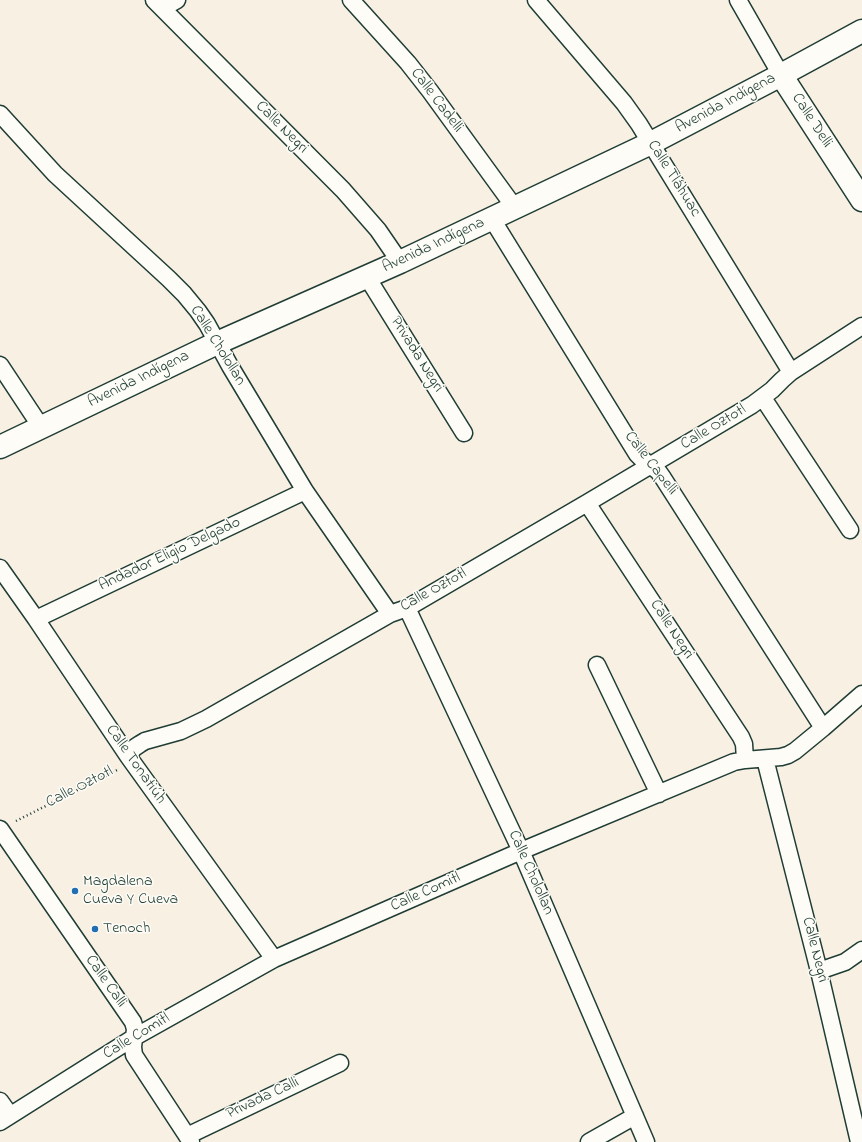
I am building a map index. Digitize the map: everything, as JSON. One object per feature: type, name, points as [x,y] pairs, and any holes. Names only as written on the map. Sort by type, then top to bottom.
[{"type":"street","points":[[158,4],[177,0]]},
{"type":"street","name":"Calle Cadelli","points":[[351,0],[408,63],[515,208]]},
{"type":"street","name":"Calle Tláhuac","points":[[536,0],[624,103],[651,143],[791,372]]},
{"type":"street","name":"Calle Delli","points":[[738,0],[782,75],[862,200]]},
{"type":"street","name":"Calle Negri","points":[[158,4],[343,190],[378,230],[400,262]]},
{"type":"street","name":"Avenida Indígena","points":[[0,448],[217,342],[400,262],[651,143],[782,75],[862,31]]},
{"type":"street","name":"Calle Cholollan","points":[[0,114],[55,174],[169,279],[198,311],[305,491],[390,614]]},
{"type":"street","name":"Calle Capelli","points":[[492,219],[637,454],[658,471],[663,478],[823,728]]},
{"type":"street","name":"Privada Negri","points":[[367,277],[464,434]]},
{"type":"street","name":"Calle Oztotl","points":[[128,756],[134,748],[145,741],[180,731],[206,719],[390,614],[407,608],[587,503],[763,398],[791,372],[862,326]]},
{"type":"street","points":[[0,365],[41,427]]},
{"type":"street","points":[[763,398],[850,530]]},
{"type":"street","name":"Andador Eligio Delgado","points":[[36,619],[305,491]]},
{"type":"street","name":"Calle Negri","points":[[587,503],[741,737],[744,744],[745,760]]},
{"type":"street","name":"Calle Tonatiúh","points":[[0,568],[128,756],[274,959]]},
{"type":"street","name":"Calle Cholollan","points":[[407,608],[521,851],[646,1142]]},
{"type":"street","points":[[597,665],[659,794]]},
{"type":"street","name":"Calle Comitl","points":[[5,1119],[133,1038],[274,959],[521,851],[734,762],[788,755],[823,728],[862,694]]},
{"type":"street","name":"Calle Negri","points":[[765,759],[819,971],[860,1142]]},
{"type":"street","name":"Calle Calli","points":[[1,834],[133,1022],[135,1029],[133,1038],[134,1055],[189,1139]]},
{"type":"street","points":[[819,971],[844,962],[862,950]]},
{"type":"street","name":"Privada Calli","points":[[189,1139],[340,1063]]},
{"type":"street","points":[[0,1101],[5,1119]]},
{"type":"street","points":[[589,1142],[635,1116]]},
{"type":"path","name":"Calle Oztotl","points":[[1,834],[16,820],[116,771],[123,765],[128,756]]},
{"type":"place","name":"Magdalena Cueva Y Cueva","points":[[75,891]]},
{"type":"place","name":"Tenoch","points":[[95,929]]}]
